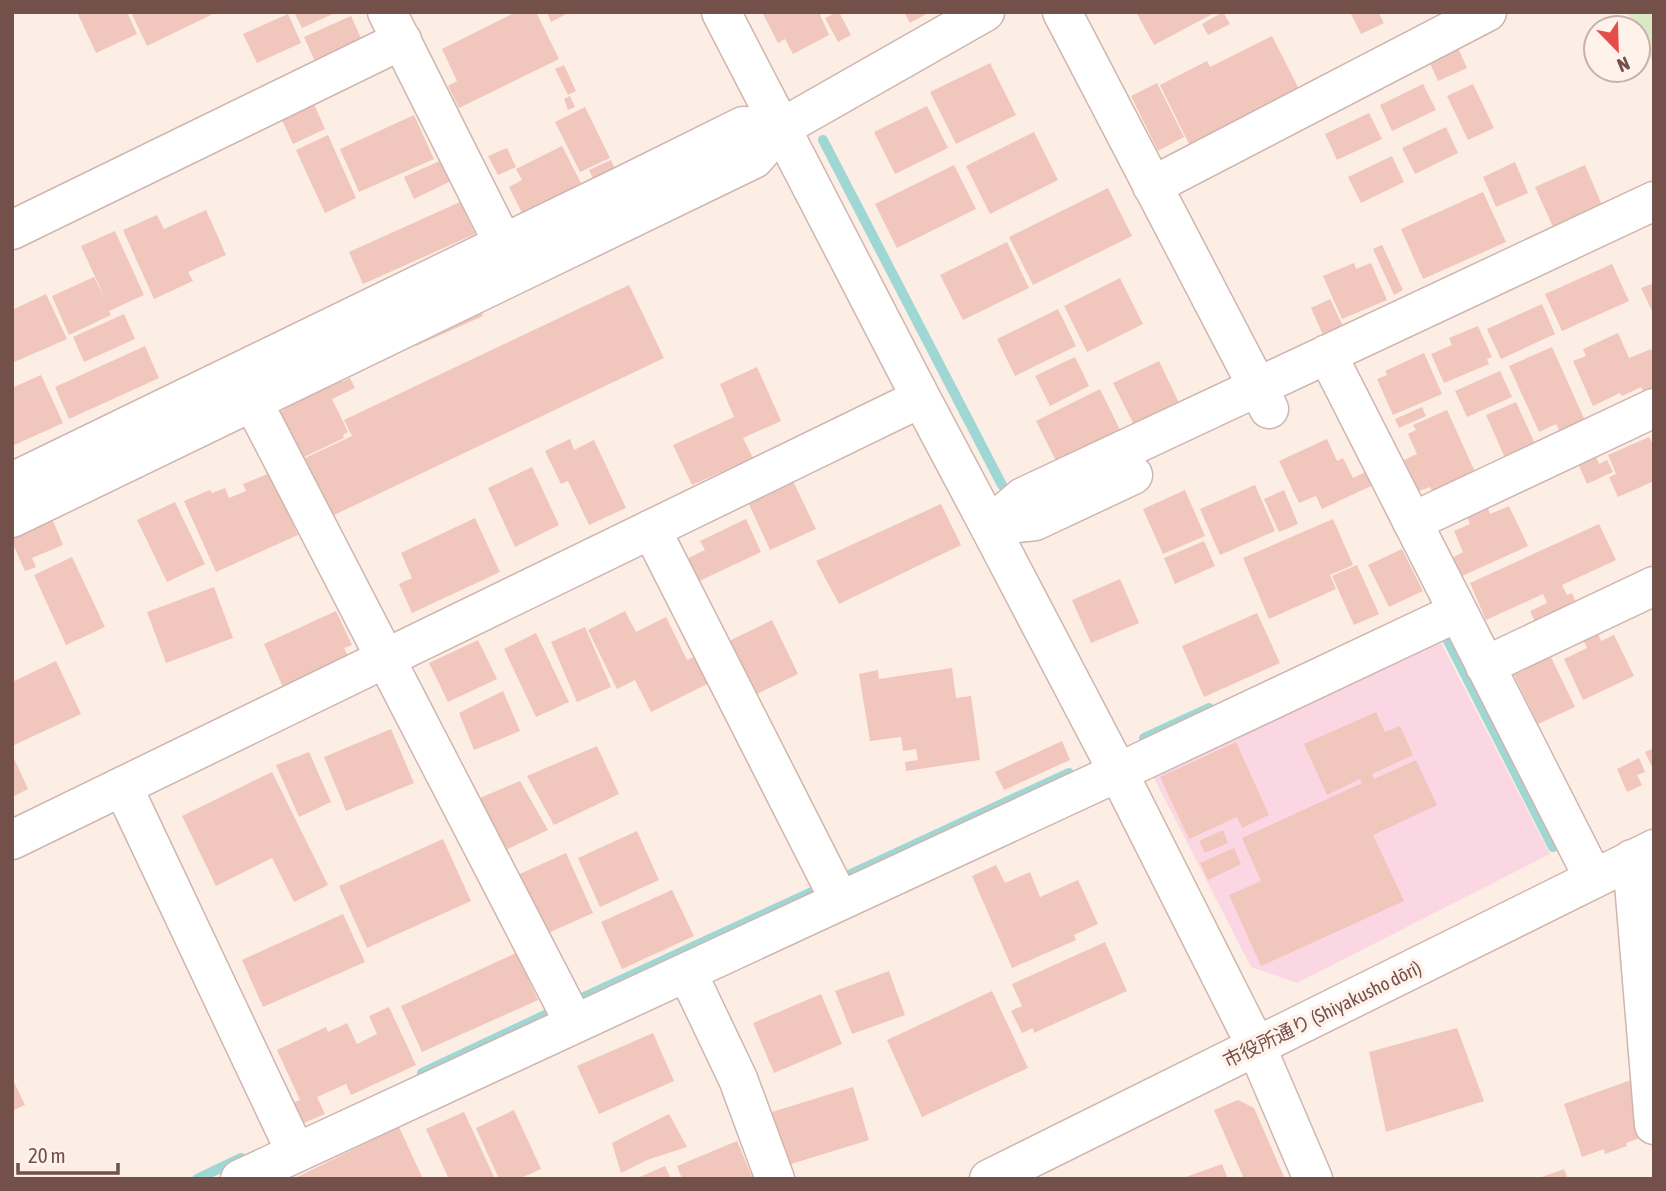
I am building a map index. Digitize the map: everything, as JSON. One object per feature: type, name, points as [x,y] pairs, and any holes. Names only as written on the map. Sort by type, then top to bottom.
[{"type":"street","points":[[721,12],[920,398],[1118,772],[1256,1046],[1313,1179]]},
{"type":"street","points":[[12,518],[246,388],[511,260],[743,126],[781,128],[985,12]]},
{"type":"street","points":[[1062,12],[1264,399]]},
{"type":"street","points":[[1152,186],[1487,12]]},
{"type":"street","points":[[12,230],[395,26],[511,260]]},
{"type":"street","points":[[989,526],[1035,521],[1264,399],[1654,201]]},
{"type":"street","points":[[1333,366],[1654,230]]},
{"type":"street","points":[[1333,366],[1412,522],[1444,619],[1485,666],[1594,879]]},
{"type":"street","points":[[12,482],[246,388]]},
{"type":"street","points":[[246,388],[568,1011]]},
{"type":"street","points":[[12,840],[920,398]]},
{"type":"street","points":[[1412,522],[1654,408]]},
{"type":"street","points":[[652,529],[834,889]]},
{"type":"street","points":[[1485,666],[1654,586]]},
{"type":"street","points":[[240,1179],[291,1141],[568,1011],[687,972],[834,889],[1118,772],[1444,619]]},
{"type":"street","points":[[123,787],[291,1141]]},
{"type":"street","points":[[1643,854],[1653,900]]},
{"type":"street","points":[[1643,854],[1654,1125]]},
{"type":"street","name":"市役所通り (Shiyakusho dōri)","points":[[989,1179],[1643,854]]},
{"type":"street","points":[[687,972],[738,1079],[775,1179]]},
{"type":"shaded area","points":[[1440,641],[1550,854],[1297,983],[1251,967],[1153,776]]},
{"type":"green space","points":[[1627,12],[1654,12],[1654,64],[1652,14]]},
{"type":"building","points":[[77,12],[127,12],[137,34],[96,53]]},
{"type":"building","points":[[131,12],[217,12],[147,46]]},
{"type":"building","points":[[294,12],[337,12],[302,28]]},
{"type":"building","points":[[516,12],[536,12],[559,59],[459,108],[448,86],[457,81],[442,49]]},
{"type":"building","points":[[547,12],[570,12],[551,22]]},
{"type":"building","points":[[762,12],[825,12],[820,15],[829,35],[793,54],[785,39],[778,43]]},
{"type":"building","points":[[837,12],[851,35],[838,42],[825,18]]},
{"type":"building","points":[[904,12],[930,12],[910,23]]},
{"type":"building","points":[[1136,12],[1216,12],[1154,45]]},
{"type":"building","points":[[1223,12],[1230,24],[1208,35],[1202,24]]},
{"type":"building","points":[[1350,12],[1378,12],[1384,23],[1361,34]]},
{"type":"building","points":[[288,14],[301,43],[257,63],[243,34]]},
{"type":"building","points":[[351,16],[365,47],[318,68],[304,37]]},
{"type":"building","points":[[1272,36],[1299,89],[1189,144],[1160,85],[1207,61],[1210,67]]},
{"type":"building","points":[[1458,48],[1467,68],[1438,81],[1429,61]]},
{"type":"building","points":[[990,63],[1016,115],[956,144],[930,92]]},
{"type":"building","points":[[564,65],[576,91],[568,95],[555,69]]},
{"type":"building","points":[[1157,83],[1184,137],[1158,151],[1131,96]]},
{"type":"building","points":[[1423,84],[1436,110],[1392,131],[1380,105]]},
{"type":"building","points":[[1473,84],[1494,128],[1468,140],[1447,96]]},
{"type":"building","points":[[570,96],[575,107],[568,110],[564,99]]},
{"type":"building","points":[[314,104],[325,129],[293,144],[281,118]]},
{"type":"building","points":[[927,106],[948,148],[895,174],[874,132]]},
{"type":"building","points":[[585,107],[610,158],[580,172],[555,122]]},
{"type":"building","points":[[1369,113],[1382,139],[1337,160],[1325,134]]},
{"type":"building","points":[[414,115],[434,159],[359,192],[340,149]]},
{"type":"building","points":[[1446,127],[1458,153],[1415,174],[1402,148]]},
{"type":"building","points":[[1034,132],[1058,180],[990,214],[966,166]]},
{"type":"building","points":[[328,135],[356,198],[325,213],[296,150]]},
{"type":"building","points":[[562,146],[581,183],[567,191],[569,195],[540,210],[538,205],[522,213],[509,187],[522,180],[516,169]]},
{"type":"building","points":[[507,148],[516,167],[498,175],[488,156]]},
{"type":"building","points":[[1392,156],[1404,182],[1361,203],[1348,177]]},
{"type":"building","points":[[442,160],[451,181],[414,199],[404,177]]},
{"type":"building","points":[[611,160],[616,171],[594,181],[589,170]]},
{"type":"building","points":[[1515,162],[1528,193],[1496,207],[1483,177]]},
{"type":"building","points":[[954,165],[976,209],[897,248],[875,204]]},
{"type":"building","points":[[1585,165],[1602,205],[1553,227],[1535,187]]},
{"type":"building","points":[[1108,188],[1132,236],[1033,285],[1009,237]]},
{"type":"building","points":[[1483,192],[1506,242],[1423,279],[1401,229]]},
{"type":"building","points":[[460,202],[475,234],[363,284],[349,252]]},
{"type":"building","points":[[206,210],[226,255],[188,272],[193,281],[154,299],[123,230],[157,215],[164,229]]},
{"type":"building","points":[[115,231],[144,295],[109,311],[111,315],[69,335],[52,296],[94,277],[107,303],[81,246]]},
{"type":"building","points":[[1007,242],[1029,288],[963,320],[940,275]]},
{"type":"building","points":[[1382,245],[1403,290],[1394,295],[1373,249]]},
{"type":"building","points":[[1354,263],[1356,269],[1371,263],[1387,300],[1342,319],[1323,276]]},
{"type":"building","points":[[1612,264],[1629,301],[1562,331],[1545,294]]},
{"type":"building","points":[[1120,278],[1143,324],[1087,352],[1064,306]]},
{"type":"building","points":[[1654,283],[1654,315],[1641,288]]},
{"type":"building","points":[[629,285],[664,358],[330,517],[303,459],[352,436],[344,420]]},
{"type":"building","points":[[46,294],[67,339],[12,363],[12,310]]},
{"type":"building","points":[[1330,299],[1344,328],[1324,337],[1311,308]]},
{"type":"building","points":[[1542,304],[1555,334],[1501,359],[1487,329]]},
{"type":"building","points":[[479,306],[483,316],[416,346],[411,336]]},
{"type":"building","points":[[1058,309],[1076,346],[1015,376],[997,339]]},
{"type":"building","points":[[124,314],[135,339],[84,362],[73,337]]},
{"type":"building","points":[[1478,326],[1492,357],[1487,359],[1489,364],[1444,383],[1431,354],[1452,345],[1449,338]]},
{"type":"building","points":[[1618,333],[1629,358],[1651,349],[1654,356],[1654,389],[1644,393],[1641,387],[1622,396],[1620,393],[1593,406],[1573,361],[1586,356],[1583,349]]},
{"type":"building","points":[[145,346],[159,378],[69,419],[55,387]]},
{"type":"building","points":[[1552,347],[1586,423],[1560,432],[1556,424],[1539,432],[1509,366]]},
{"type":"building","points":[[1424,353],[1442,394],[1393,415],[1377,379],[1387,375],[1385,371]]},
{"type":"building","points":[[1075,357],[1089,386],[1050,406],[1035,376]]},
{"type":"building","points":[[1159,361],[1179,403],[1134,425],[1113,383]]},
{"type":"building","points":[[757,367],[781,421],[743,438],[753,458],[692,485],[673,445],[734,417],[720,384]]},
{"type":"building","points":[[1500,371],[1512,397],[1467,417],[1455,391]]},
{"type":"building","points":[[41,375],[63,423],[12,446],[12,388]]},
{"type":"building","points":[[339,375],[342,382],[350,378],[355,388],[332,399],[348,432],[343,435],[344,438],[302,458],[280,411],[284,410],[280,403]]},
{"type":"building","points":[[1100,389],[1120,430],[1056,461],[1036,421]]},
{"type":"building","points":[[1516,402],[1536,446],[1506,460],[1486,415]]},
{"type":"building","points":[[1422,407],[1426,416],[1399,428],[1395,419]]},
{"type":"building","points":[[1447,410],[1475,472],[1432,491],[1430,487],[1419,491],[1404,460],[1417,454],[1408,434],[1416,430],[1413,425]]},
{"type":"building","points":[[1649,437],[1654,446],[1654,481],[1618,497],[1609,477],[1616,474],[1608,455]]},
{"type":"building","points":[[570,439],[574,450],[594,440],[626,508],[589,525],[568,481],[561,484],[545,451]]},
{"type":"building","points":[[1327,439],[1337,461],[1343,458],[1353,478],[1365,472],[1371,486],[1322,509],[1316,496],[1299,503],[1279,461]]},
{"type":"building","points":[[1593,449],[1599,464],[1607,460],[1613,472],[1587,484],[1575,457]]},
{"type":"building","points":[[532,467],[559,525],[515,547],[488,488]]},
{"type":"building","points":[[270,473],[298,535],[216,572],[184,501],[210,490],[212,493],[225,488],[229,498],[246,491],[243,484]]},
{"type":"building","points":[[793,481],[816,529],[770,550],[748,502]]},
{"type":"building","points":[[1255,485],[1275,531],[1220,555],[1200,509]]},
{"type":"building","points":[[1185,490],[1205,536],[1163,554],[1143,509]]},
{"type":"building","points":[[1284,490],[1298,524],[1279,532],[1264,499]]},
{"type":"building","points":[[175,502],[205,564],[167,582],[137,520]]},
{"type":"building","points":[[941,504],[961,545],[839,604],[816,561]]},
{"type":"building","points":[[1509,506],[1528,546],[1460,577],[1452,558],[1463,552],[1454,531],[1470,524],[1467,517],[1488,508],[1490,514]]},
{"type":"building","points":[[51,516],[63,545],[32,558],[36,567],[25,571],[12,542],[12,532]]},
{"type":"building","points":[[475,518],[500,572],[412,613],[399,584],[412,578],[401,553]]},
{"type":"building","points":[[746,519],[761,552],[693,584],[682,561],[705,550],[700,541]]},
{"type":"building","points":[[1333,519],[1353,565],[1330,575],[1336,589],[1269,619],[1243,558]]},
{"type":"building","points":[[1599,524],[1616,560],[1562,585],[1567,595],[1572,593],[1578,607],[1537,626],[1530,611],[1547,603],[1543,594],[1486,620],[1470,583]]},
{"type":"building","points":[[1204,541],[1215,566],[1175,584],[1164,558]]},
{"type":"building","points":[[1402,549],[1423,591],[1389,607],[1368,565]]},
{"type":"building","points":[[72,557],[105,627],[66,645],[34,575]]},
{"type":"building","points":[[1357,565],[1379,614],[1354,625],[1332,576]]},
{"type":"building","points":[[1120,579],[1139,623],[1091,643],[1072,600]]},
{"type":"building","points":[[214,587],[233,638],[166,663],[147,612]]},
{"type":"building","points":[[336,611],[352,645],[344,648],[349,658],[286,694],[264,644]]},
{"type":"building","points":[[625,611],[636,632],[666,617],[687,660],[700,654],[713,681],[651,712],[635,680],[617,689],[588,630]]},
{"type":"building","points":[[1257,613],[1280,663],[1204,697],[1182,646]]},
{"type":"building","points":[[772,620],[798,674],[753,696],[727,642]]},
{"type":"building","points":[[585,627],[611,687],[577,702],[551,642]]},
{"type":"building","points":[[536,633],[569,702],[536,717],[504,649]]},
{"type":"building","points":[[1598,633],[1601,641],[1614,635],[1634,676],[1583,700],[1564,659],[1587,648],[1583,640]]},
{"type":"building","points":[[478,640],[497,679],[448,702],[429,663]]},
{"type":"building","points":[[1547,649],[1575,707],[1538,724],[1514,675],[1525,670],[1521,662]]},
{"type":"building","points":[[56,661],[81,714],[12,746],[12,682]]},
{"type":"building","points":[[952,668],[956,698],[971,696],[980,760],[906,771],[905,762],[918,760],[916,749],[903,751],[901,737],[870,741],[859,674],[878,670],[879,679]]},
{"type":"building","points":[[503,691],[520,731],[474,750],[459,713]]},
{"type":"building","points":[[1376,712],[1385,732],[1400,726],[1413,755],[1372,774],[1374,779],[1416,760],[1437,805],[1373,835],[1404,901],[1261,966],[1229,895],[1261,881],[1242,838],[1362,783],[1360,779],[1327,795],[1304,744]]},
{"type":"building","points":[[391,729],[414,783],[346,811],[324,757]]},
{"type":"building","points":[[1062,741],[1070,760],[1004,790],[995,772]]},
{"type":"building","points":[[1236,742],[1269,815],[1242,828],[1237,817],[1189,839],[1160,777]]},
{"type":"building","points":[[597,746],[619,794],[554,825],[527,776]]},
{"type":"building","points":[[1654,748],[1654,771],[1645,752]]},
{"type":"building","points":[[309,752],[331,802],[299,817],[276,765]]},
{"type":"building","points":[[12,754],[28,789],[12,797]]},
{"type":"building","points":[[1639,758],[1645,772],[1637,775],[1642,785],[1627,792],[1617,769]]},
{"type":"building","points":[[272,772],[328,885],[294,902],[272,858],[216,886],[182,816]]},
{"type":"building","points":[[520,781],[548,830],[499,853],[475,800]]},
{"type":"building","points":[[1223,830],[1228,843],[1205,853],[1199,841]]},
{"type":"building","points":[[637,831],[659,880],[600,907],[578,858]]},
{"type":"building","points":[[443,839],[471,901],[367,948],[339,886]]},
{"type":"building","points":[[1234,848],[1241,864],[1208,880],[1200,863]]},
{"type":"building","points":[[566,853],[593,913],[539,937],[511,878]]},
{"type":"building","points":[[996,865],[1005,883],[1030,872],[1040,897],[1078,880],[1098,924],[1074,935],[1076,940],[1012,968],[972,876]]},
{"type":"building","points":[[672,890],[694,936],[622,969],[601,922]]},
{"type":"building","points":[[343,914],[365,962],[263,1007],[242,960]]},
{"type":"building","points":[[1105,942],[1127,991],[1034,1033],[1033,1028],[1022,1033],[1011,1011],[1022,1006],[1012,984]]},
{"type":"building","points":[[516,953],[538,1000],[422,1052],[401,1006]]},
{"type":"building","points":[[889,971],[905,1015],[852,1034],[835,991]]},
{"type":"building","points":[[992,991],[1028,1068],[922,1117],[887,1040]]},
{"type":"building","points":[[821,994],[842,1044],[774,1073],[753,1023]]},
{"type":"building","points":[[389,1007],[416,1065],[351,1095],[346,1084],[317,1097],[325,1114],[301,1124],[292,1103],[300,1100],[277,1050],[326,1027],[328,1032],[347,1023],[357,1044],[377,1034],[369,1016]]},
{"type":"building","points":[[1457,1028],[1484,1101],[1386,1132],[1369,1052]]},
{"type":"building","points":[[653,1033],[674,1081],[599,1114],[577,1066]]},
{"type":"building","points":[[12,1078],[25,1105],[12,1111]]},
{"type":"building","points":[[1631,1080],[1651,1134],[1605,1154],[1604,1149],[1582,1157],[1564,1104]]},
{"type":"building","points":[[853,1087],[869,1140],[788,1165],[772,1112]]},
{"type":"building","points":[[1238,1100],[1254,1108],[1285,1179],[1244,1179],[1214,1110]]},
{"type":"building","points":[[514,1110],[541,1169],[519,1179],[499,1179],[476,1128]]},
{"type":"building","points":[[464,1112],[495,1179],[449,1179],[426,1129]]},
{"type":"building","points":[[669,1114],[687,1147],[647,1160],[621,1173],[612,1143]]},
{"type":"building","points":[[399,1127],[423,1179],[293,1179]]},
{"type":"building","points":[[737,1141],[753,1179],[682,1179],[677,1166]]},
{"type":"building","points":[[1222,1164],[1228,1179],[1183,1179],[1183,1178]]},
{"type":"building","points":[[665,1166],[671,1179],[635,1179]]},
{"type":"building","points":[[1564,1169],[1568,1179],[1539,1179],[1539,1178]]},
{"type":"waterway","points":[[823,140],[1002,485]]},
{"type":"waterway","points":[[1442,629],[1553,847]]},
{"type":"waterway","points":[[1144,738],[1209,708]]},
{"type":"waterway","points":[[838,880],[1069,773]]},
{"type":"waterway","points":[[571,1003],[825,886]]},
{"type":"waterway","points":[[422,1073],[558,1009]]},
{"type":"waterway","points":[[197,1179],[241,1158]]}]
